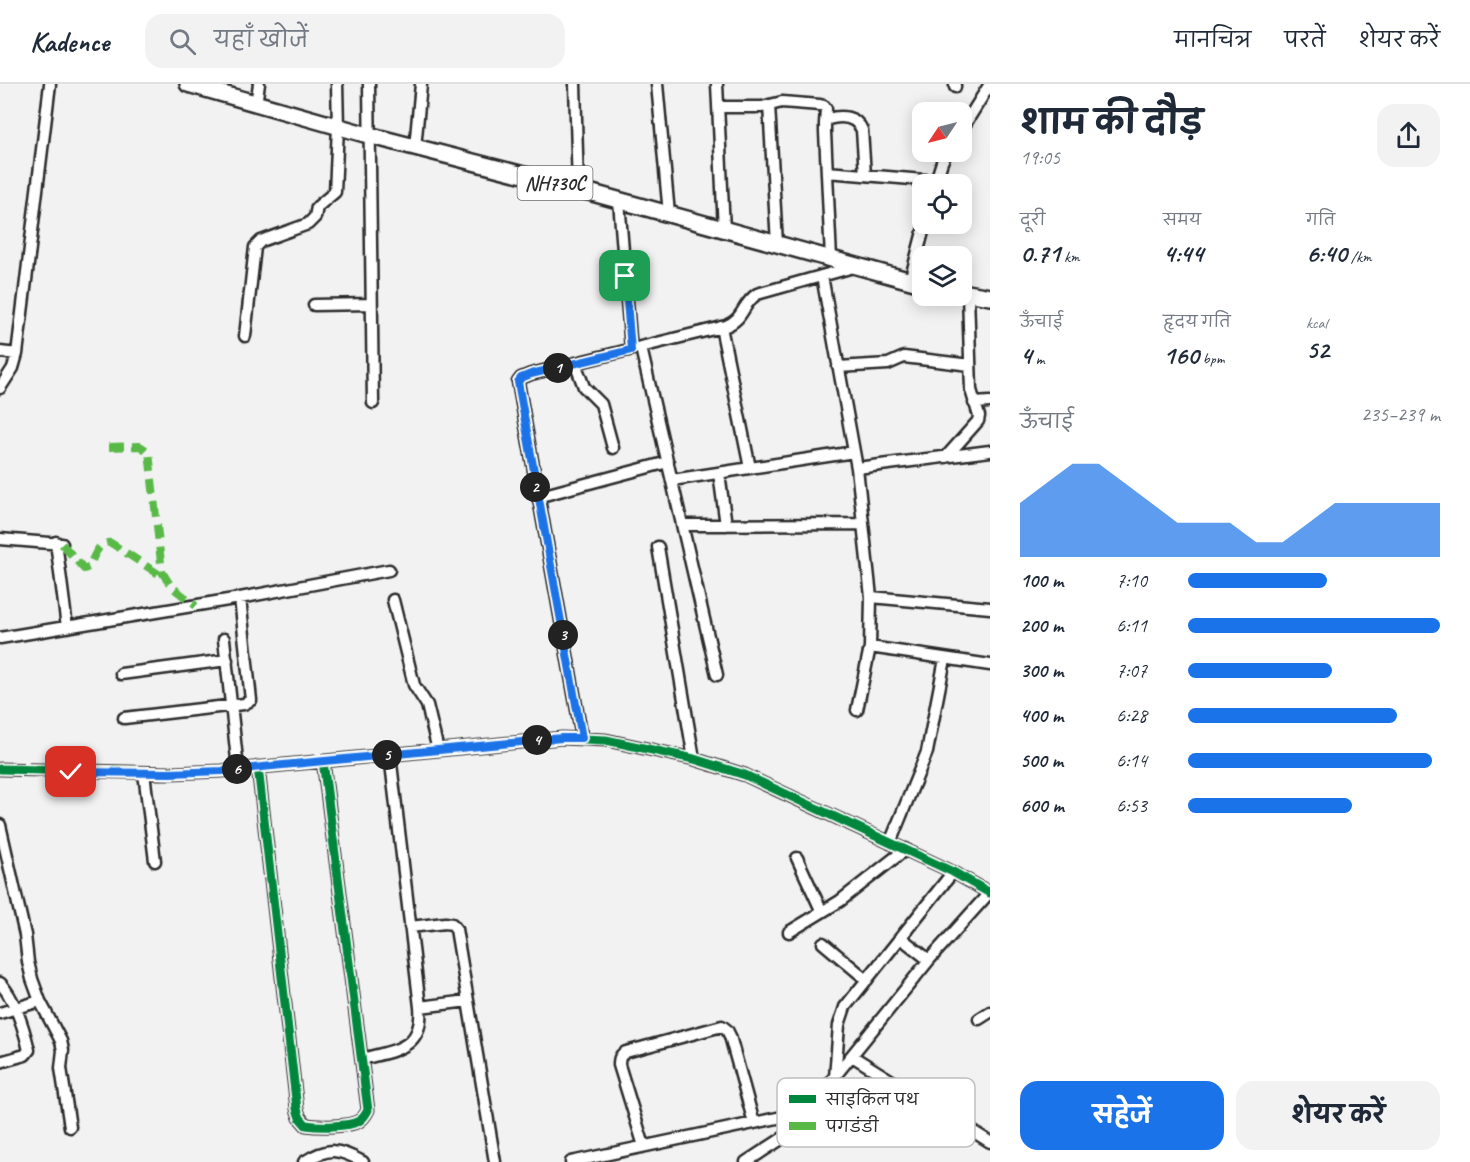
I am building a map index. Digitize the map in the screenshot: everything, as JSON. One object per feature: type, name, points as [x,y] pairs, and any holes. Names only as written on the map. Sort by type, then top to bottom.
[{"type":"highway","name":"NH730C","points":[[188,84],[338,127],[578,189],[912,282]]},
{"type":"highway","points":[[972,294],[990,297]]},
{"type":"street","points":[[0,388],[13,368],[17,354],[50,84]]},
{"type":"street","points":[[256,104],[259,84]]},
{"type":"street","points":[[245,336],[255,247],[261,241],[308,224],[315,217],[317,207],[335,192],[337,84]]},
{"type":"street","points":[[369,84],[373,403]]},
{"type":"street","points":[[415,148],[421,84]]},
{"type":"street","points":[[575,84],[578,189]]},
{"type":"street","points":[[657,84],[669,214]]},
{"type":"street","points":[[717,84],[724,230]]},
{"type":"street","points":[[972,113],[990,84]]},
{"type":"street","points":[[718,107],[754,107],[789,102],[824,106],[826,109],[831,259]]},
{"type":"street","points":[[769,105],[777,244]]},
{"type":"street","points":[[825,123],[828,119],[835,117],[855,119],[860,123],[865,175]]},
{"type":"street","points":[[827,172],[912,180]]},
{"type":"street","points":[[619,201],[636,349],[668,462],[717,675]]},
{"type":"street","points":[[582,738],[518,382],[521,378],[531,374],[721,327],[737,320],[748,300],[758,294],[857,266]]},
{"type":"street","points":[[822,276],[857,468],[871,597],[870,647],[857,710]]},
{"type":"street","points":[[315,305],[371,304]]},
{"type":"street","points":[[946,457],[978,421],[979,416],[970,390],[966,306]]},
{"type":"street","points":[[721,327],[750,468]]},
{"type":"street","points":[[0,352],[17,354]]},
{"type":"street","points":[[838,367],[888,364],[904,357],[970,365]]},
{"type":"street","points":[[575,363],[584,387],[601,404],[612,448]]},
{"type":"street","points":[[974,403],[990,402]]},
{"type":"street","points":[[857,468],[990,451]]},
{"type":"street","points":[[672,480],[854,452]]},
{"type":"street","points":[[537,497],[668,462]]},
{"type":"street","points":[[719,473],[726,525]]},
{"type":"street","points":[[683,525],[863,524]]},
{"type":"street","points":[[0,539],[59,543],[68,627]]},
{"type":"street","points":[[658,548],[694,759]]},
{"type":"street","points":[[0,638],[240,598],[389,570]]},
{"type":"street","points":[[871,597],[990,608]]},
{"type":"street","points":[[124,718],[248,703],[251,700],[240,598]]},
{"type":"street","points":[[393,600],[414,685],[427,705],[438,750]]},
{"type":"street","points":[[224,639],[238,769]]},
{"type":"street","points":[[870,647],[945,659],[989,663]]},
{"type":"street","points":[[890,843],[927,752],[945,659]]},
{"type":"street","points":[[121,674],[227,660]]},
{"type":"street","points":[[0,769],[144,773],[238,769],[582,738],[606,740],[694,759],[745,775],[906,849],[990,893],[929,960],[835,1078]]},
{"type":"street","points":[[362,1059],[398,1050],[409,1044],[420,1027],[420,1006],[390,755]]},
{"type":"street","points":[[258,767],[297,1109],[306,1125],[349,1124],[364,1118],[368,1110],[323,761]]},
{"type":"street","points":[[144,773],[155,861]]},
{"type":"street","points":[[0,825],[27,942],[29,969],[39,1001],[61,1041],[63,1050],[61,1068],[70,1127]]},
{"type":"street","points":[[789,932],[822,912],[906,849]]},
{"type":"street","points":[[797,858],[822,912]]},
{"type":"street","points":[[835,1078],[841,1016],[953,872]]},
{"type":"street","points":[[410,927],[444,922],[452,924],[456,929],[495,1162]]},
{"type":"street","points":[[901,938],[929,960]]},
{"type":"street","points":[[823,943],[867,980]]},
{"type":"street","points":[[0,983],[6,989],[15,1009],[29,1050],[25,1055],[0,1062]]},
{"type":"street","points":[[0,1013],[39,1001]]},
{"type":"street","points":[[420,1006],[468,1001]]},
{"type":"street","points":[[979,1018],[990,1012]]},
{"type":"street","points":[[644,1146],[619,1065],[621,1054],[722,1026],[730,1036],[754,1123]]},
{"type":"street","points":[[852,1056],[887,1078]]},
{"type":"street","points":[[572,1162],[777,1117]]},
{"type":"street","points":[[975,1133],[990,1142]]},
{"type":"street","points":[[746,1162],[777,1142]]},
{"type":"street","points":[[304,1162],[315,1155],[333,1150],[345,1152],[363,1162]]},
{"type":"marked path","points":[[109,447],[140,446],[149,452],[162,572],[171,586],[196,606]]},
{"type":"marked path","points":[[62,544],[84,569],[89,567],[103,544],[111,543],[166,579]]},
{"type":"cycle path","points":[[0,769],[170,773],[222,771],[562,738],[606,740],[694,759],[745,775],[953,872],[990,893]]},
{"type":"cycle path","points":[[258,767],[297,1109],[306,1125],[341,1125],[359,1121],[368,1110],[323,761]]},
{"type":"route","points":[[71,772],[222,771],[562,738],[582,738],[518,382],[521,378],[531,374],[631,350],[625,276]]}]
